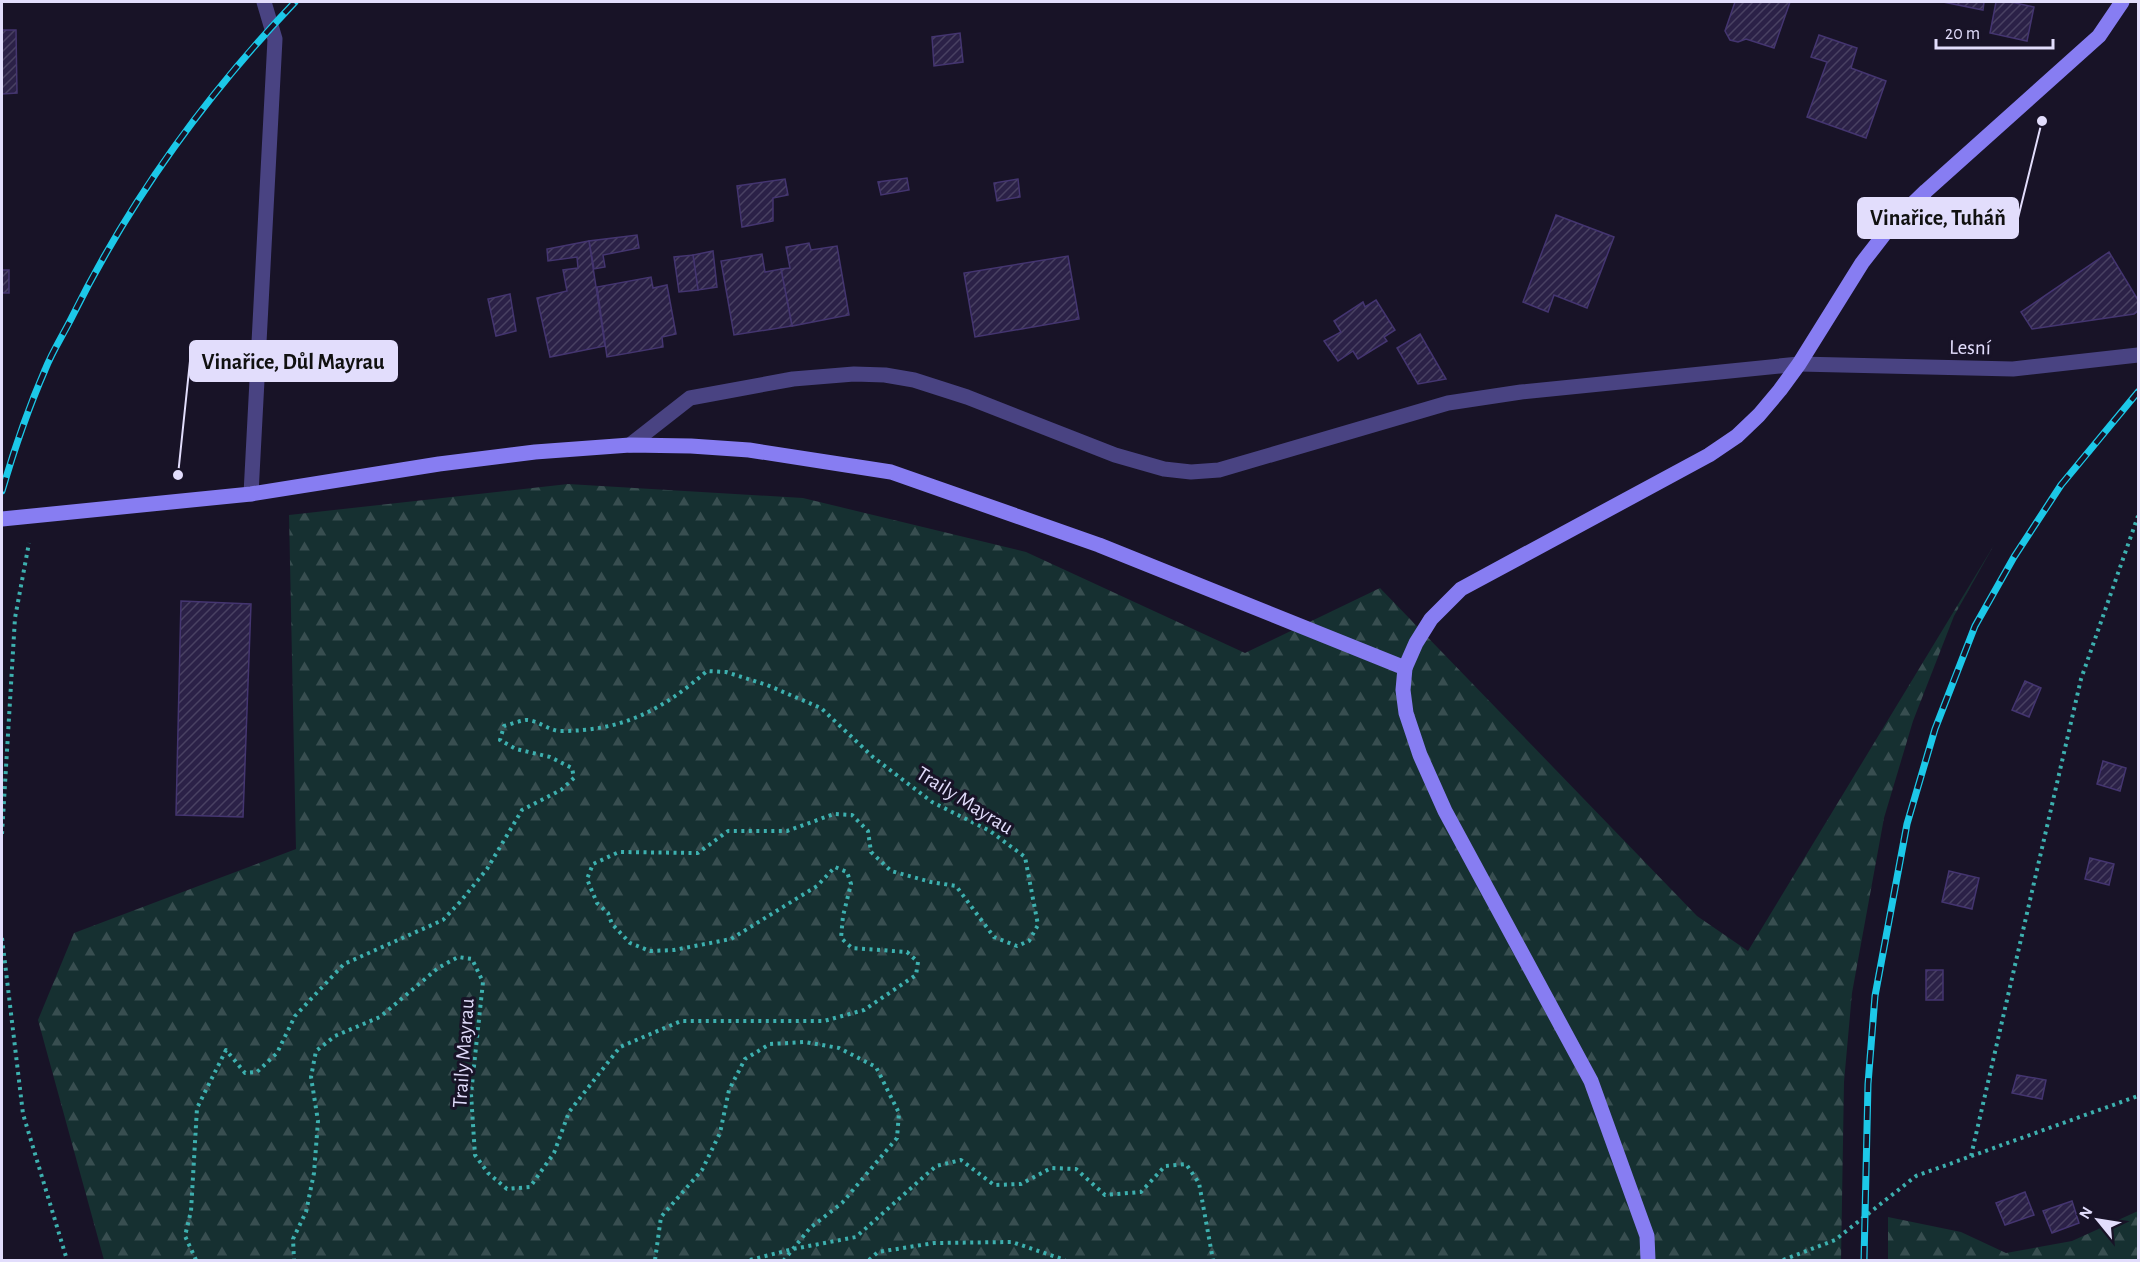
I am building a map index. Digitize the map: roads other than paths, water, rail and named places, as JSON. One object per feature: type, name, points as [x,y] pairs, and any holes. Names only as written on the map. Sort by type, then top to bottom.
[{"type":"street","points":[[250,494],[275,39],[264,2]]},
{"type":"street","points":[[1648,1260],[1647,1236],[1591,1081],[1445,811],[1420,755],[1406,713],[1402,690],[1406,668],[1416,643],[1431,620],[1461,589],[1709,455],[1737,436],[1759,415],[1799,364],[1862,263],[1893,224],[1926,191],[2099,36],[2122,2]]},
{"type":"street","name":"Lesní","points":[[630,446],[690,398],[793,379],[854,374],[885,375],[914,380],[968,397],[1115,455],[1154,466],[1191,472],[1219,470],[1448,404],[1521,392],[1799,364],[2013,369],[2139,355]]},
{"type":"street","points":[[2,519],[250,494],[439,464],[535,452],[630,446],[691,446],[749,450],[891,472],[1099,545],[1406,668]]},
{"type":"railway","points":[[2,491],[22,430],[48,363],[119,232],[144,191],[200,112],[230,74],[295,2]]},
{"type":"railway","points":[[1864,1260],[1868,1084],[1875,996],[1907,824],[1935,729],[1975,626],[2014,557],[2061,485],[2138,392]]},
{"type":"place","name":"Vinařice, Tuháň","points":[[2042,121]]},
{"type":"place","name":"Vinařice, Důl Mayrau","points":[[178,475]]}]
